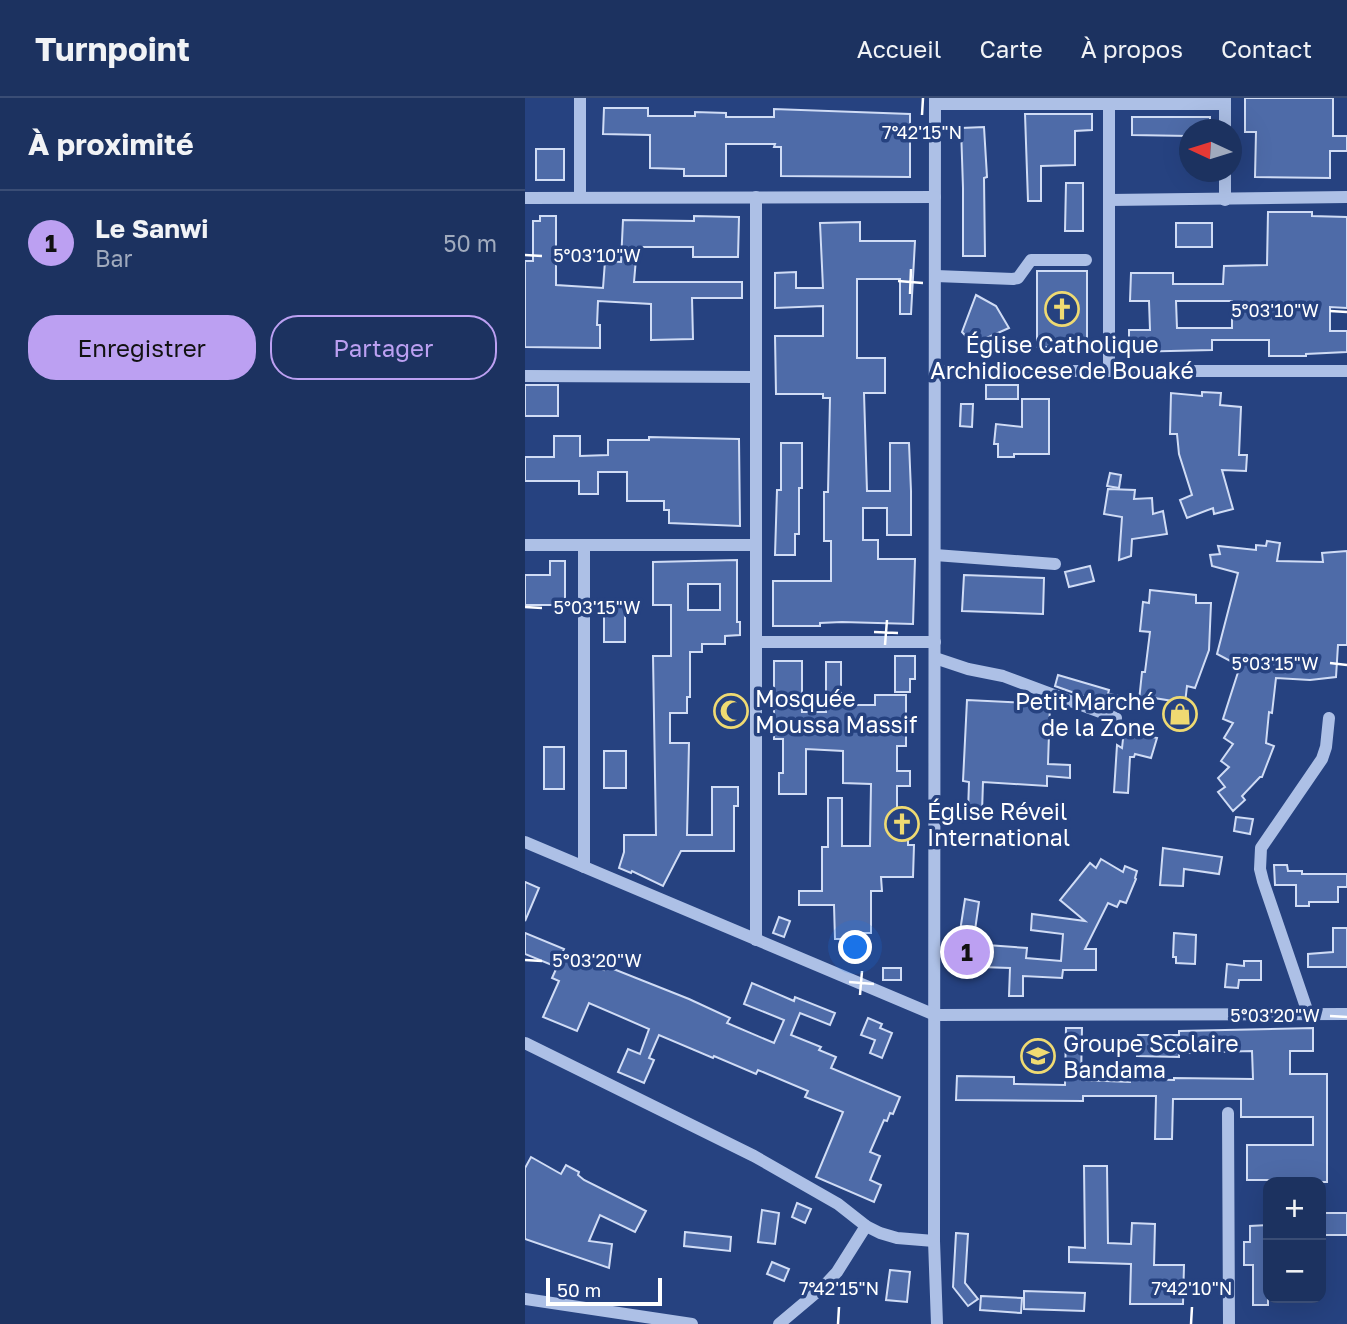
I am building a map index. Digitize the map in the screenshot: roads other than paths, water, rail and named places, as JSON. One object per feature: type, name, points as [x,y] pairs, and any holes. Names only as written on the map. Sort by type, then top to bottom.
[{"type":"street","points":[[580,98],[580,197]]},
{"type":"street","points":[[937,1324],[934,1241],[935,101],[1109,104],[1225,101],[1225,119]]},
{"type":"street","points":[[1109,104],[1109,371]]},
{"type":"street","points":[[1225,182],[1225,200]]},
{"type":"street","points":[[756,197],[756,940]]},
{"type":"street","points":[[525,198],[935,197]]},
{"type":"street","points":[[1109,200],[1347,197]]},
{"type":"street","points":[[936,276],[1013,279],[1018,278],[1031,260],[1086,260]]},
{"type":"street","points":[[935,371],[1347,371]]},
{"type":"street","points":[[525,376],[756,376]]},
{"type":"street","points":[[525,545],[756,545]]},
{"type":"street","points":[[584,545],[584,867]]},
{"type":"street","points":[[935,555],[1055,564]]},
{"type":"street","points":[[756,642],[935,642]]},
{"type":"street","points":[[935,658],[968,669],[1003,676],[1116,718]]},
{"type":"street","points":[[1308,1013],[1263,881],[1260,869],[1261,848],[1322,759],[1329,718]]},
{"type":"street","points":[[525,842],[935,1015],[1347,1014]]},
{"type":"street","points":[[525,1043],[754,1156],[838,1203],[866,1226],[897,1238],[934,1241]]},
{"type":"street","points":[[1228,1113],[1229,1324]]},
{"type":"street","points":[[779,1324],[824,1287],[837,1272],[866,1226]]},
{"type":"street","points":[[525,1299],[692,1324]]},
{"type":"place","name":"Église Catholique Archidiocese de Bouaké","points":[[1062,309]]},
{"type":"place","name":"Mosquée Moussa Massif","points":[[731,711]]},
{"type":"place","name":"Petit Marché de la Zone","points":[[1180,714]]},
{"type":"place","name":"Église Réveil International","points":[[902,824]]},
{"type":"place","name":"Le Sanwi","points":[[967,952]]},
{"type":"place","name":"Groupe Scolaire Bandama","points":[[1038,1056]]}]
